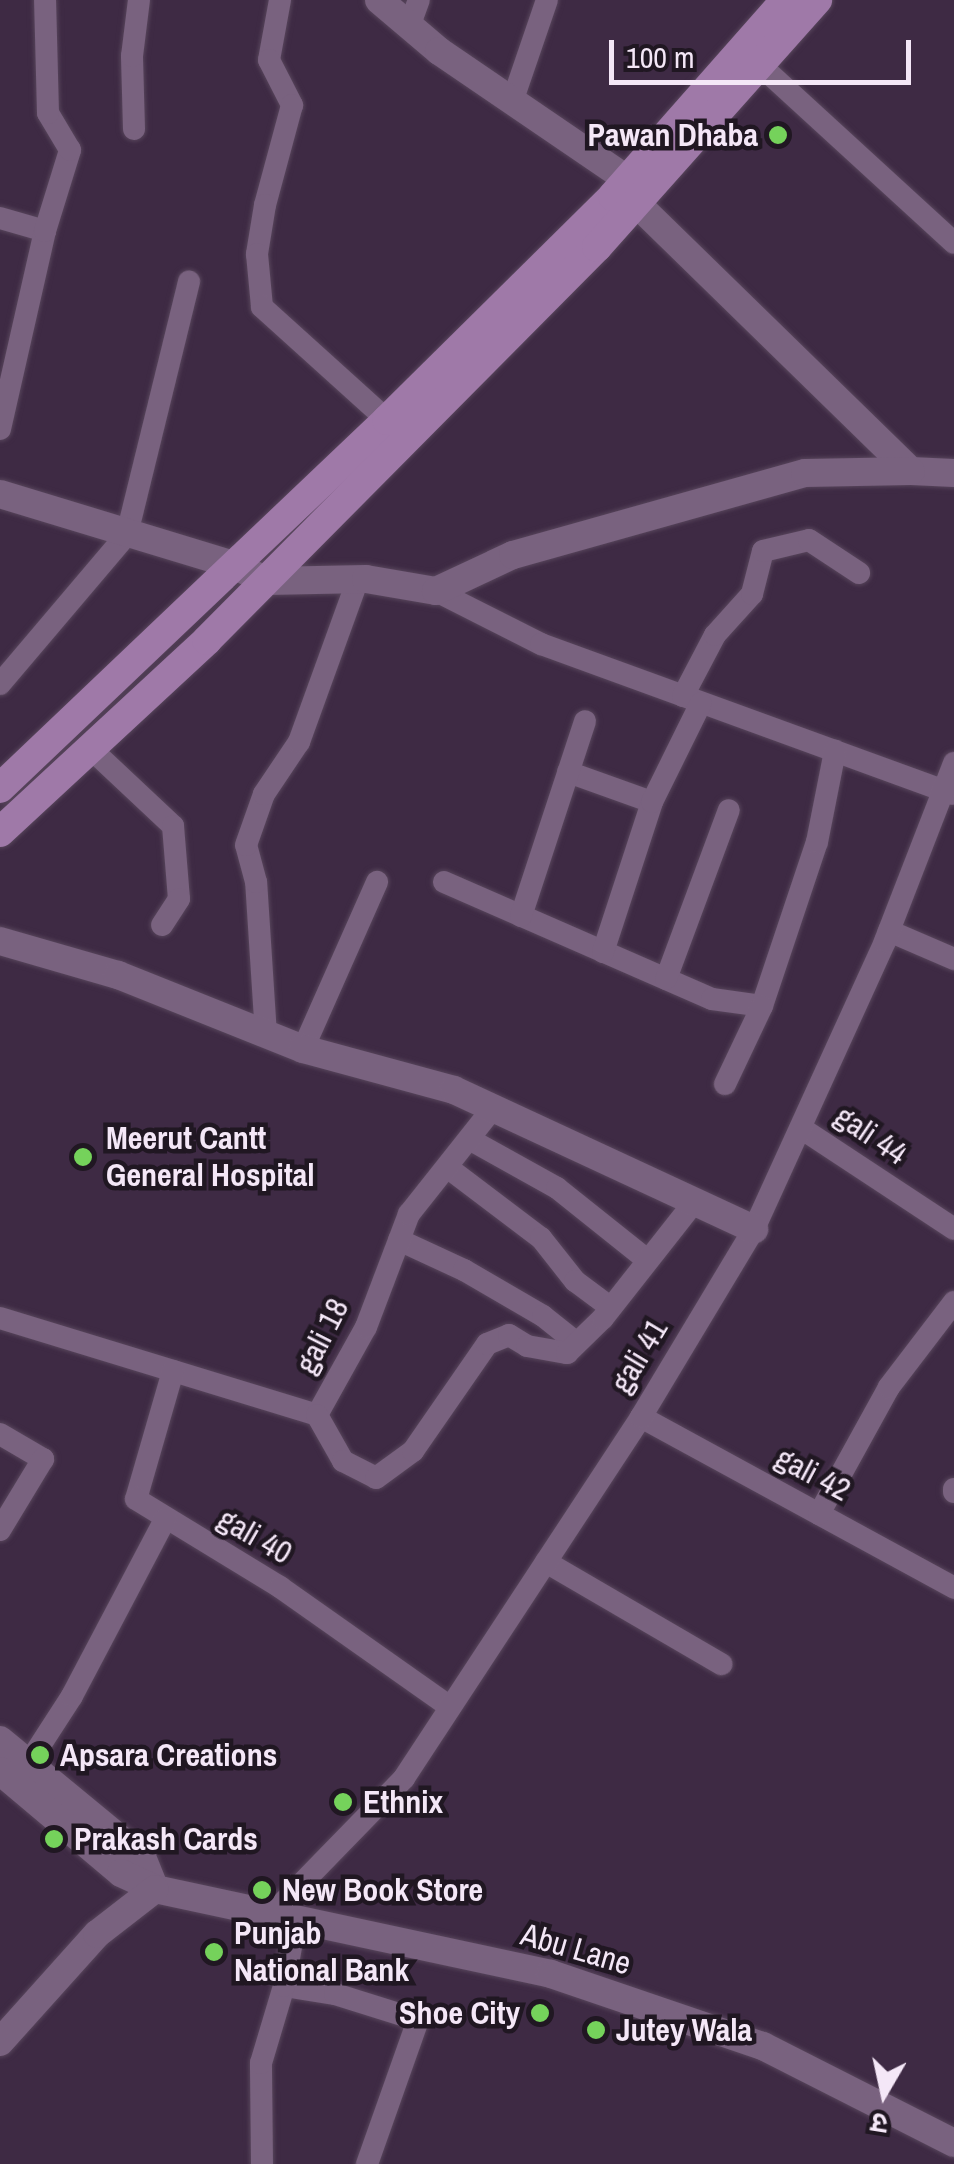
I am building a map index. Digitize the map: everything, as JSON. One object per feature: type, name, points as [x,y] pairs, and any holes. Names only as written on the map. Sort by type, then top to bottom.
[{"type":"main road","points":[[0,832],[268,581],[597,246],[632,191],[786,0]]},
{"type":"main road","points":[[0,788],[632,191],[760,65],[817,0]]},
{"type":"street","points":[[0,430],[45,232],[70,150],[48,113],[46,0]]},
{"type":"street","points":[[134,130],[132,56],[139,0]]},
{"type":"street","points":[[280,0],[269,60],[292,105],[265,204],[258,254],[262,308],[387,420]]},
{"type":"street","points":[[379,0],[409,27],[632,191],[911,471]]},
{"type":"street","points":[[409,27],[419,0]]},
{"type":"street","points":[[512,102],[547,0]]},
{"type":"street","points":[[760,65],[954,243]]},
{"type":"street","points":[[0,218],[45,232]]},
{"type":"street","points":[[0,684],[127,534],[189,281]]},
{"type":"street","points":[[436,591],[513,555],[805,473],[954,474]]},
{"type":"street","points":[[0,494],[233,565],[268,581],[358,579],[436,591],[541,644],[948,793]]},
{"type":"street","points":[[603,952],[652,802],[715,635],[752,594],[763,551],[809,540],[859,573]]},
{"type":"street","points":[[266,1036],[256,882],[246,845],[264,794],[299,742],[358,579]]},
{"type":"street","points":[[521,916],[585,721]]},
{"type":"street","points":[[90,748],[172,826],[180,899],[162,926]]},
{"type":"street","points":[[725,1084],[762,1006],[817,842],[836,752]]},
{"type":"street","name":"gali 41","points":[[284,1917],[404,1778],[640,1418],[754,1228],[889,932],[948,793],[954,763]]},
{"type":"street","points":[[568,772],[652,802]]},
{"type":"street","points":[[666,979],[729,810]]},
{"type":"street","points":[[302,1049],[378,882]]},
{"type":"street","points":[[444,882],[712,999],[762,1006]]},
{"type":"street","points":[[889,932],[954,960]]},
{"type":"street","points":[[0,940],[118,975],[302,1049],[454,1090],[754,1228]]},
{"type":"street","name":"gali 18","points":[[0,1318],[317,1415],[366,1328],[410,1214],[494,1108]]},
{"type":"street","name":"gali 44","points":[[802,1128],[954,1229]]},
{"type":"street","points":[[469,1139],[557,1188],[646,1259]]},
{"type":"street","points":[[446,1167],[542,1238],[575,1281],[610,1307]]},
{"type":"street","points":[[317,1415],[343,1462],[376,1478],[413,1451],[487,1344],[509,1335],[527,1346],[567,1353],[610,1307],[694,1201]]},
{"type":"street","points":[[399,1240],[464,1270],[542,1316],[577,1343]]},
{"type":"street","points":[[819,1514],[890,1387],[954,1302]]},
{"type":"street","name":"gali 40","points":[[173,1371],[136,1499],[280,1588],[450,1707]]},
{"type":"street","name":"gali 42","points":[[640,1418],[954,1588]]},
{"type":"street","points":[[0,1434],[43,1459],[0,1530]]},
{"type":"street","points":[[28,1764],[72,1696],[166,1518]]},
{"type":"street","points":[[546,1562],[721,1664]]},
{"type":"street","points":[[0,1740],[142,1857],[155,1889],[97,1934],[0,2042]]},
{"type":"street","name":"Abu Lane","points":[[0,1771],[121,1873],[155,1889],[551,1974],[764,2046],[954,2143]]},
{"type":"street","points":[[262,2164],[260,2063],[284,1986],[284,1917]]},
{"type":"street","points":[[284,1986],[335,1994],[418,2020],[381,2133],[366,2164]]},
{"type":"place","name":"Pawan Dhaba","points":[[778,135]]},
{"type":"place","name":"Meerut Cantt General Hospital","points":[[83,1157]]},
{"type":"place","name":"Apsara Creations","points":[[40,1755]]},
{"type":"place","name":"Ethnix","points":[[343,1802]]},
{"type":"place","name":"Prakash Cards","points":[[54,1839]]},
{"type":"place","name":"New Book Store","points":[[262,1890]]},
{"type":"place","name":"Punjab National Bank","points":[[214,1952]]},
{"type":"place","name":"Shoe City","points":[[540,2013]]},
{"type":"place","name":"Jutey Wala","points":[[596,2030]]}]
